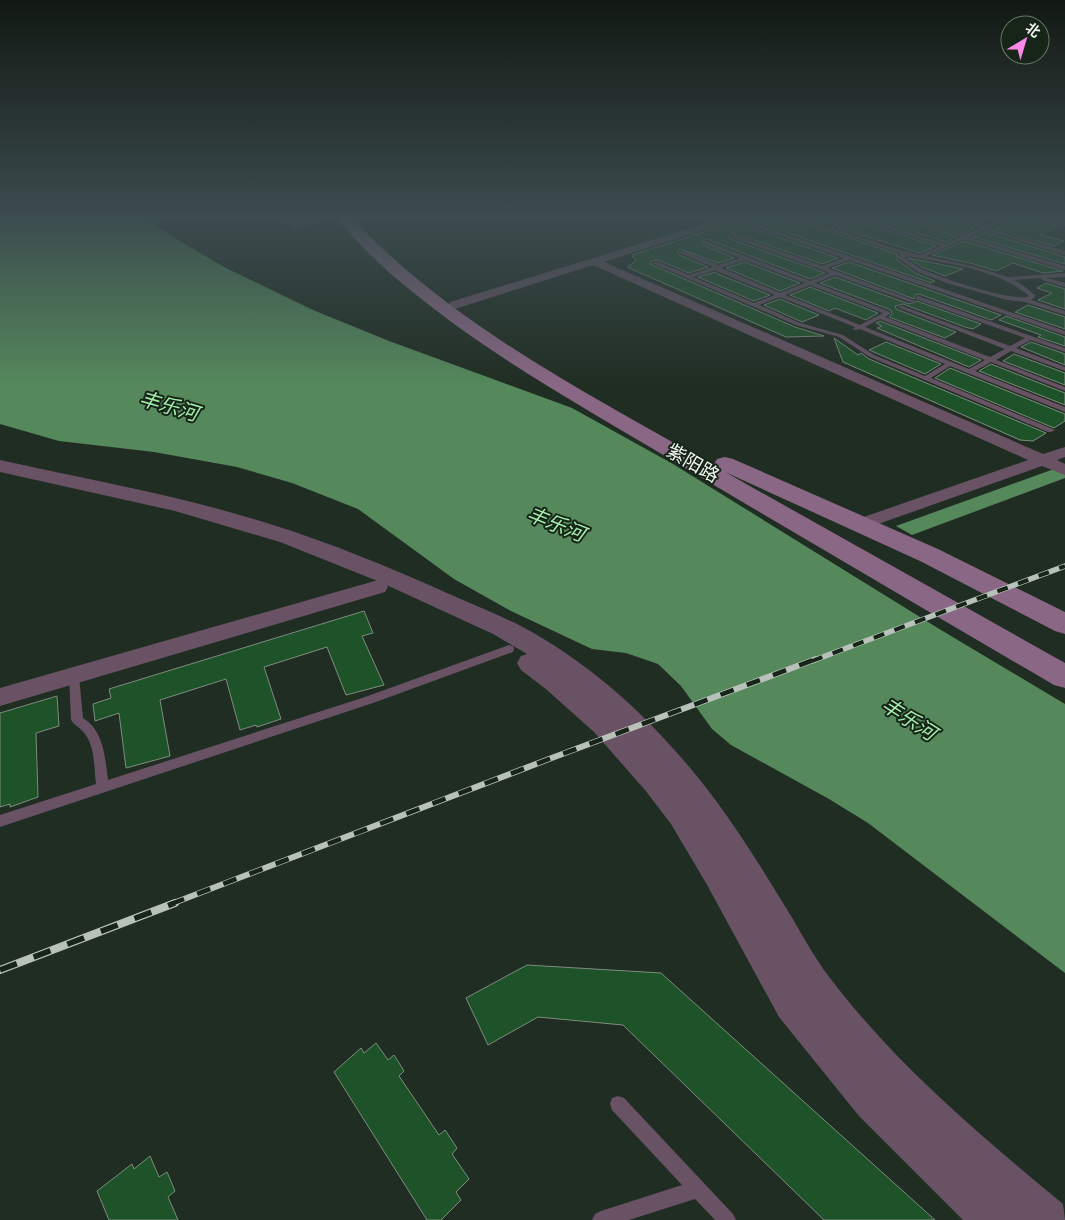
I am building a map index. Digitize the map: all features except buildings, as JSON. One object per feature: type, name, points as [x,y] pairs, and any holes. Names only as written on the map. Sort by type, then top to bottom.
[{"type":"main road","name":"紫阳路","points":[[400,274],[463,324],[514,358],[828,542],[1065,677]]},
{"type":"main road","name":"紫阳路","points":[[416,274],[454,305],[527,354],[670,436],[754,478],[861,524],[962,572],[1065,624]]},
{"type":"street","points":[[454,305],[556,274]]},
{"type":"street","points":[[622,274],[1053,464]]},
{"type":"street","points":[[861,524],[1053,464],[1065,452]]},
{"type":"street","points":[[0,466],[206,513],[306,543],[390,576],[521,638],[566,667],[621,713],[676,771],[722,833],[816,991],[852,1035],[934,1121],[978,1162],[1047,1220]]},
{"type":"street","points":[[0,478],[228,532],[295,553],[378,587],[508,649],[551,678],[581,702],[631,751],[661,788],[700,842],[792,1004],[874,1102],[956,1184],[997,1220]]},
{"type":"street","points":[[0,697],[378,587]]},
{"type":"lane","points":[[682,274],[798,324],[841,336],[872,356],[1051,430]]},
{"type":"lane","points":[[689,277],[699,274]]},
{"type":"lane","points":[[729,274],[1065,410]]},
{"type":"lane","points":[[786,274],[888,313]]},
{"type":"lane","points":[[755,305],[833,274]]},
{"type":"lane","points":[[838,274],[1065,350]]},
{"type":"lane","points":[[896,274],[1065,333]]},
{"type":"lane","points":[[928,274],[949,282],[1007,298],[1026,300],[1065,313]]},
{"type":"lane","points":[[990,274],[1007,279],[1025,288],[1033,296],[1065,307]]},
{"type":"lane","points":[[1007,279],[1065,275]]},
{"type":"lane","points":[[1038,277],[1065,285]]},
{"type":"lane","points":[[841,336],[949,282]]},
{"type":"lane","points":[[1026,300],[1033,296]]},
{"type":"lane","points":[[900,307],[1065,368]]},
{"type":"lane","points":[[880,317],[1065,389]]},
{"type":"lane","points":[[968,372],[1030,338]]},
{"type":"lane","points":[[926,378],[949,364]]},
{"type":"lane","points":[[0,821],[369,700],[508,649]]},
{"type":"lane","points":[[74,676],[77,720],[87,726],[94,734],[103,787]]},
{"type":"lane","points":[[618,1104],[727,1220]]},
{"type":"lane","points":[[601,1220],[697,1188]]},
{"type":"water","name":"丰乐河","points":[[0,274],[238,274],[313,310],[389,341],[572,408],[673,464],[941,630],[1065,704],[1065,973],[868,823],[829,799],[731,745],[712,729],[681,686],[658,664],[626,653],[592,649],[511,611],[454,579],[358,509],[292,483],[237,467],[154,452],[59,441],[0,424]]},
{"type":"water","points":[[1065,465],[1065,478],[912,535],[896,526]]},
{"type":"railway","points":[[812,661],[1065,566]]},
{"type":"railway","points":[[171,904],[816,659]]},
{"type":"railway","points":[[0,970],[175,903]]}]
